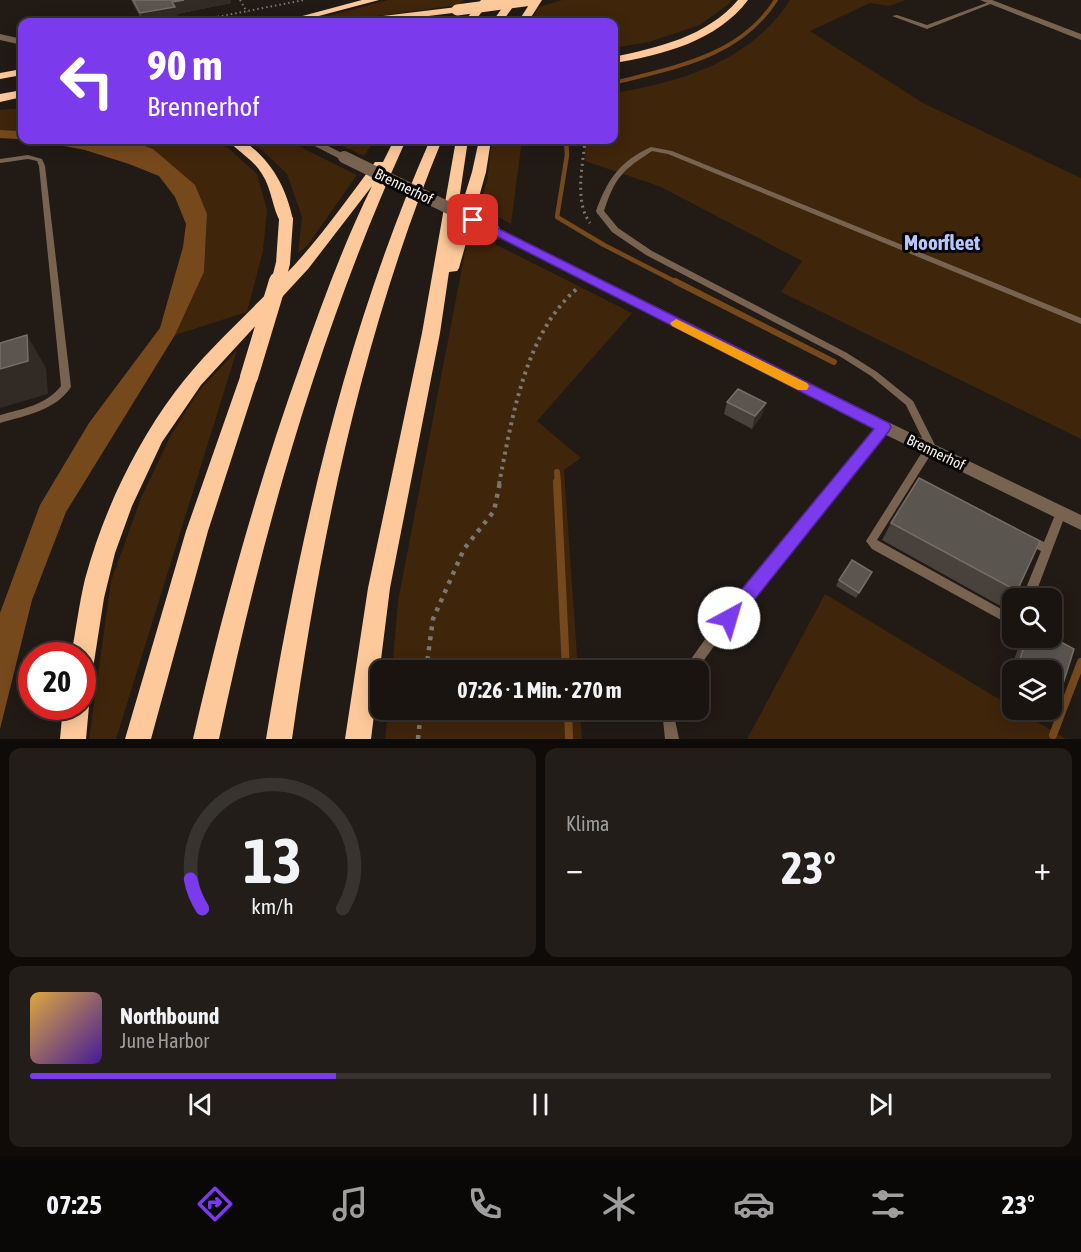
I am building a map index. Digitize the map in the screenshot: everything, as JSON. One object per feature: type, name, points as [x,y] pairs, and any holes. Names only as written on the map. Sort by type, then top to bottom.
[{"type":"highway","points":[[301,18],[374,0]]},
{"type":"highway","points":[[472,18],[486,0]]},
{"type":"highway","points":[[500,18],[513,0]]},
{"type":"highway","points":[[391,18],[532,0]]},
{"type":"highway","points":[[526,18],[537,0]]},
{"type":"highway","points":[[618,59],[664,48],[697,35],[730,15],[743,0]]},
{"type":"highway","points":[[0,76],[18,73]]},
{"type":"highway","points":[[0,98],[18,95]]},
{"type":"highway","points":[[0,102],[18,102]]},
{"type":"highway","points":[[138,739],[197,531],[273,303],[283,263],[286,220],[279,189],[257,158],[239,144]]},
{"type":"highway","points":[[86,642],[97,578],[119,512],[146,455],[181,397],[218,352],[291,278],[397,144]]},
{"type":"highway","points":[[206,739],[257,533],[295,406],[342,271],[398,144]]},
{"type":"highway","points":[[279,739],[317,533],[344,409],[392,248],[434,144]]},
{"type":"highway","points":[[358,739],[379,588],[431,333],[461,144]]},
{"type":"highway","points":[[431,333],[473,195],[484,144]]},
{"type":"highway","points":[[73,739],[75,720]]},
{"type":"street","points":[[988,2],[1081,37]]},
{"type":"street","points":[[0,37],[18,41]]},
{"type":"street","name":"Brennerhof","points":[[316,144],[1081,523]]},
{"type":"lane","points":[[895,16],[927,27],[988,2]]},
{"type":"lane","points":[[1002,615],[870,541],[914,481],[931,450],[910,403],[874,374],[844,355],[649,253],[615,230],[600,211],[605,194],[617,172],[651,149],[670,152],[1081,321]]},
{"type":"lane","points":[[0,161],[28,157],[40,160],[42,166],[66,387],[61,394],[45,405],[0,419]]},
{"type":"lane","points":[[697,660],[884,427]]},
{"type":"lane","points":[[1032,588],[1061,513]]},
{"type":"lane","points":[[1015,533],[1047,549]]},
{"type":"lane","points":[[669,720],[672,739]]},
{"type":"path","points":[[240,0],[247,12]]},
{"type":"path","points":[[213,18],[304,0]]},
{"type":"path","points":[[428,660],[434,619],[464,549],[494,511],[513,412],[540,335],[568,296],[588,279]]},
{"type":"path","points":[[418,739],[420,720]]},
{"type":"shaded area","points":[[388,0],[464,0],[459,5],[363,18],[320,18]]},
{"type":"shaded area","points":[[562,0],[731,0],[700,25],[649,42],[618,47],[618,18],[533,18],[539,7]]},
{"type":"shaded area","points":[[790,0],[906,0],[889,6],[870,3],[810,31],[923,103],[1081,178],[1081,439],[781,292],[802,261],[661,187],[585,161],[584,144],[618,144],[618,92],[665,82],[713,65],[756,39]]},
{"type":"shaded area","points":[[18,108],[18,131],[0,130],[0,110]]},
{"type":"shaded area","points":[[0,130],[18,131],[18,139],[0,138]]},
{"type":"shaded area","points":[[54,144],[139,144],[153,149],[195,185],[207,214],[204,272],[175,335],[66,512],[32,600],[22,642],[18,642],[18,656],[0,729],[0,613],[40,505],[89,423],[160,328],[183,247],[186,224],[175,197],[159,176],[85,150]]},
{"type":"shaded area","points":[[144,144],[220,144],[228,148],[257,174],[267,210],[263,251],[247,312],[175,335],[204,272],[207,214]]},
{"type":"shaded area","points":[[251,144],[294,144],[357,175],[307,246],[298,253],[302,217],[287,174],[263,151]]},
{"type":"shaded area","points":[[338,144],[372,144],[364,156]]},
{"type":"shaded area","points":[[492,144],[521,144],[511,224],[479,206],[487,181]]},
{"type":"shaded area","points":[[469,231],[632,313],[537,421],[581,458],[564,470],[577,660],[393,660],[398,601]]},
{"type":"shaded area","points":[[237,350],[116,739],[89,739],[92,720],[96,720],[96,689],[111,581],[141,498],[171,435],[199,391]]},
{"type":"shaded area","points":[[825,594],[1002,701],[1002,720],[1034,720],[1066,739],[747,739]]},
{"type":"shaded area","points":[[387,720],[581,720],[582,739],[385,739]]},
{"type":"building","points":[[133,0],[184,0],[172,2],[175,7],[140,13]]},
{"type":"building","points":[[27,335],[28,361],[0,369],[0,343]]},
{"type":"building","points":[[738,389],[766,403],[755,416],[727,402]]},
{"type":"building","points":[[919,478],[1040,541],[1018,588],[1011,588],[891,523]]},
{"type":"building","points":[[852,560],[872,572],[859,593],[839,580]]},
{"type":"building","points":[[1062,642],[1074,649],[1062,687],[1062,660],[1020,660],[1024,648],[1062,648]]},
{"type":"waterway","points":[[618,82],[683,65],[725,47],[744,35],[776,0]]},
{"type":"waterway","points":[[566,144],[567,155],[557,217],[604,245],[678,283]]},
{"type":"waterway","points":[[675,281],[834,362]]},
{"type":"waterway","points":[[557,472],[558,484]]},
{"type":"waterway","points":[[557,482],[566,660]]},
{"type":"waterway","points":[[1053,735],[1081,662]]},
{"type":"waterway","points":[[568,720],[569,739]]},
{"type":"slow traffic","points":[[676,323],[802,386]]},
{"type":"district","name":"Moorfleet","points":[[942,242]]},
{"type":"route","points":[[473,220],[884,427],[729,618]]}]
